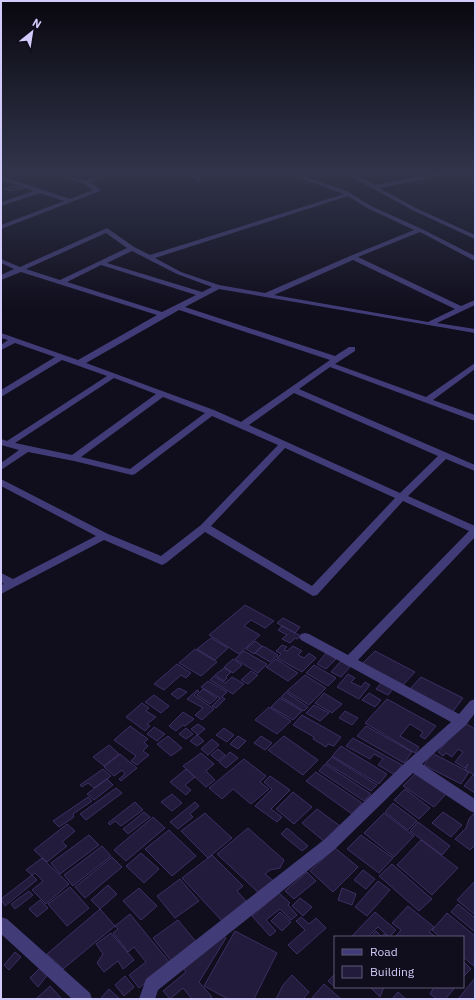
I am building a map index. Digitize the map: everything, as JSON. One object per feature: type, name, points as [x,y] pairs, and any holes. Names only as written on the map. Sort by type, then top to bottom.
[{"type":"street","points":[[1,227],[23,219]]},
{"type":"street","points":[[150,257],[271,219]]},
{"type":"street","points":[[394,219],[420,230],[475,259]]},
{"type":"street","points":[[434,219],[475,238]]},
{"type":"street","points":[[1,278],[107,230],[132,248],[179,273],[218,287],[475,331]]},
{"type":"street","points":[[267,295],[352,257],[420,230]]},
{"type":"street","points":[[61,282],[132,248]]},
{"type":"street","points":[[352,257],[460,308]]},
{"type":"street","points":[[1,261],[19,269],[163,315]]},
{"type":"street","points":[[101,263],[203,294]]},
{"type":"street","points":[[79,363],[163,315],[218,287]]},
{"type":"street","points":[[429,324],[475,302]]},
{"type":"street","points":[[178,307],[332,362],[475,418]]},
{"type":"street","points":[[1,336],[113,375],[211,412],[402,496],[475,530],[350,661]]},
{"type":"street","points":[[1,348],[14,340]]},
{"type":"street","points":[[242,426],[352,349]]},
{"type":"street","points":[[1,394],[61,357]]},
{"type":"street","points":[[427,400],[475,365]]},
{"type":"street","points":[[5,443],[113,375]]},
{"type":"street","points":[[294,390],[475,468]]},
{"type":"street","points":[[74,458],[162,394]]},
{"type":"street","points":[[5,443],[132,472],[211,412]]},
{"type":"street","points":[[1,482],[104,536],[162,561],[205,527],[284,444]]},
{"type":"street","points":[[1,467],[26,449]]},
{"type":"street","points":[[205,527],[313,592],[402,496],[444,455]]},
{"type":"street","points":[[1,590],[104,536]]},
{"type":"street","points":[[1,577],[12,583]]},
{"type":"street","points":[[305,637],[462,721]]},
{"type":"street","points":[[147,999],[152,985],[330,844],[412,765],[462,721],[475,704]]},
{"type":"street","points":[[412,765],[475,807]]},
{"type":"street","points":[[1,924],[84,999]]},
{"type":"building","points":[[245,605],[274,621],[265,628],[251,620],[244,626],[260,635],[239,654],[209,635]]},
{"type":"building","points":[[283,618],[300,627],[295,633],[277,623]]},
{"type":"building","points":[[282,626],[301,636],[297,639],[295,638],[290,643],[282,639],[287,635],[278,630]]},
{"type":"building","points":[[211,638],[228,648],[215,660],[197,649]]},
{"type":"building","points":[[255,641],[262,646],[254,654],[246,649]]},
{"type":"building","points":[[282,645],[287,647],[284,650],[287,651],[293,646],[302,651],[298,655],[304,658],[309,653],[316,658],[302,672],[277,658],[281,654],[276,651]]},
{"type":"building","points":[[263,646],[278,655],[270,662],[255,653]]},
{"type":"building","points":[[195,649],[217,662],[201,676],[179,663]]},
{"type":"building","points":[[244,651],[267,664],[258,673],[235,659]]},
{"type":"building","points":[[375,651],[415,672],[402,686],[362,664]]},
{"type":"building","points":[[326,653],[336,659],[326,669],[317,664]]},
{"type":"building","points":[[233,659],[242,665],[233,673],[224,667]]},
{"type":"building","points":[[276,659],[298,673],[288,681],[266,667]]},
{"type":"building","points":[[341,661],[350,667],[341,677],[331,672]]},
{"type":"building","points":[[177,664],[191,673],[186,678],[181,675],[164,690],[154,684]]},
{"type":"building","points":[[314,665],[336,678],[328,686],[306,673]]},
{"type":"building","points":[[224,668],[231,672],[224,681],[215,675]]},
{"type":"building","points":[[251,671],[258,675],[248,684],[241,680]]},
{"type":"building","points":[[348,674],[355,678],[351,682],[361,687],[365,682],[370,685],[359,699],[337,687]]},
{"type":"building","points":[[305,675],[326,688],[309,705],[287,691]]},
{"type":"building","points":[[214,676],[225,683],[232,677],[244,684],[233,694],[210,680]]},
{"type":"building","points":[[421,677],[463,698],[451,714],[408,691]]},
{"type":"building","points":[[208,681],[227,692],[222,697],[225,699],[216,708],[212,706],[220,698],[201,687]]},
{"type":"building","points":[[382,682],[394,688],[388,695],[376,689]]},
{"type":"building","points":[[179,688],[187,692],[178,699],[171,694]]},
{"type":"building","points":[[203,689],[217,698],[210,704],[197,695]]},
{"type":"building","points":[[197,690],[199,691],[194,695],[214,709],[202,720],[195,715],[203,708],[187,699]]},
{"type":"building","points":[[286,692],[308,707],[304,711],[281,697]]},
{"type":"building","points":[[324,693],[342,704],[332,713],[315,703]]},
{"type":"building","points":[[369,693],[381,700],[375,707],[362,700]]},
{"type":"building","points":[[154,695],[169,706],[161,713],[145,702]]},
{"type":"building","points":[[280,698],[302,711],[293,720],[271,707]]},
{"type":"building","points":[[387,699],[436,726],[425,739],[420,736],[423,732],[410,724],[400,736],[419,747],[415,753],[365,723]]},
{"type":"building","points":[[142,703],[149,708],[146,711],[156,717],[147,724],[150,726],[145,731],[126,717]]},
{"type":"building","points":[[314,705],[329,713],[320,721],[306,713]]},
{"type":"building","points":[[269,707],[291,721],[277,734],[255,720]]},
{"type":"building","points":[[345,711],[358,718],[352,725],[339,718]]},
{"type":"building","points":[[183,712],[194,719],[176,731],[169,726]]},
{"type":"building","points":[[302,715],[341,737],[334,746],[328,744],[326,747],[313,739],[314,737],[293,725]]},
{"type":"building","points":[[463,722],[475,729],[475,775],[465,770],[468,764],[465,768],[455,762],[463,752],[458,749],[452,757],[446,753],[443,756],[438,752]]},
{"type":"building","points":[[198,724],[205,729],[198,735],[191,729]]},
{"type":"building","points":[[130,726],[148,739],[144,742],[148,746],[143,751],[149,755],[137,765],[131,761],[136,756],[114,740]]},
{"type":"building","points":[[366,726],[412,752],[404,763],[357,736]]},
{"type":"building","points":[[154,727],[165,734],[157,741],[147,734]]},
{"type":"building","points":[[186,728],[193,734],[186,739],[179,734]]},
{"type":"building","points":[[224,728],[234,735],[227,742],[216,735]]},
{"type":"building","points":[[197,735],[204,741],[197,746],[190,741]]},
{"type":"building","points":[[168,736],[182,748],[171,756],[157,744]]},
{"type":"building","points":[[238,736],[246,741],[238,749],[230,744]]},
{"type":"building","points":[[261,736],[272,743],[265,750],[254,743]]},
{"type":"building","points":[[284,736],[318,760],[303,775],[268,750]]},
{"type":"building","points":[[353,738],[402,765],[395,775],[378,765],[383,759],[374,754],[370,759],[346,746]]},
{"type":"building","points":[[212,739],[219,745],[208,755],[201,749]]},
{"type":"building","points":[[109,745],[119,754],[104,766],[93,757]]},
{"type":"building","points":[[341,746],[387,774],[379,784],[332,756]]},
{"type":"building","points":[[218,749],[225,755],[218,761],[211,755]]},
{"type":"building","points":[[230,752],[238,758],[226,768],[219,762]]},
{"type":"building","points":[[201,753],[214,764],[206,771],[215,780],[206,787],[183,766]]},
{"type":"building","points":[[432,753],[469,772],[461,784],[424,765]]},
{"type":"building","points":[[120,754],[137,768],[121,781],[119,779],[125,774],[122,770],[114,776],[104,767]]},
{"type":"building","points":[[332,757],[377,785],[371,791],[326,763]]},
{"type":"building","points":[[244,759],[266,776],[260,782],[269,789],[251,804],[233,789],[222,799],[209,788]]},
{"type":"building","points":[[325,764],[371,794],[364,801],[319,771]]},
{"type":"building","points":[[103,769],[111,776],[94,788],[88,783],[82,787],[80,785]]},
{"type":"building","points":[[186,769],[195,777],[185,785],[191,790],[186,795],[170,782]]},
{"type":"building","points":[[316,772],[362,803],[352,814],[306,781]]},
{"type":"building","points":[[416,773],[446,794],[434,807],[403,786]]},
{"type":"building","points":[[473,775],[475,777],[475,793],[464,786]]},
{"type":"building","points":[[270,776],[290,790],[271,809],[282,817],[277,822],[255,806],[272,789],[264,782]]},
{"type":"building","points":[[107,779],[113,785],[94,800],[87,794]]},
{"type":"building","points":[[116,788],[122,793],[86,820],[80,814]]},
{"type":"building","points":[[405,789],[430,808],[419,819],[394,800]]},
{"type":"building","points":[[293,792],[312,807],[294,824],[276,809]]},
{"type":"building","points":[[172,794],[182,803],[172,811],[161,802]]},
{"type":"building","points":[[88,797],[92,801],[73,814],[74,817],[59,827],[53,821]]},
{"type":"building","points":[[135,802],[143,810],[121,826],[115,821],[110,825],[108,823]]},
{"type":"building","points":[[195,802],[199,806],[190,814],[193,817],[178,829],[170,822]]},
{"type":"building","points":[[393,803],[417,821],[408,830],[385,812]]},
{"type":"building","points":[[317,809],[340,826],[325,842],[302,823]]},
{"type":"building","points":[[144,812],[150,817],[128,834],[123,829]]},
{"type":"building","points":[[443,812],[462,825],[451,837],[432,823]]},
{"type":"building","points":[[475,812],[475,845],[470,850],[455,839],[466,828],[469,819]]},
{"type":"building","points":[[205,813],[232,838],[208,858],[181,831]]},
{"type":"building","points":[[384,813],[414,836],[394,857],[364,833]]},
{"type":"building","points":[[153,817],[165,828],[126,861],[114,850]]},
{"type":"building","points":[[418,822],[450,846],[442,855],[410,831]]},
{"type":"building","points":[[67,824],[75,831],[62,842],[67,846],[47,862],[34,850]]},
{"type":"building","points":[[248,828],[284,860],[280,868],[270,870],[265,874],[275,882],[261,895],[217,854]]},
{"type":"building","points":[[287,828],[308,846],[302,851],[281,834]]},
{"type":"building","points":[[169,830],[196,856],[172,876],[145,849]]},
{"type":"building","points":[[89,835],[99,845],[60,874],[51,863]]},
{"type":"building","points":[[361,835],[393,858],[379,873],[347,849]]},
{"type":"building","points":[[421,840],[458,868],[432,895],[397,865]]},
{"type":"building","points":[[102,846],[111,856],[73,886],[64,875]]},
{"type":"building","points":[[335,848],[358,867],[333,892],[310,871]]},
{"type":"building","points":[[141,853],[159,869],[144,883],[126,866]]},
{"type":"building","points":[[212,855],[243,886],[237,891],[246,901],[222,921],[182,878]]},
{"type":"building","points":[[112,857],[122,867],[85,898],[75,887]]},
{"type":"building","points":[[42,858],[69,884],[46,904],[32,890],[43,881],[35,873],[32,875],[26,870]]},
{"type":"building","points":[[392,864],[432,899],[419,911],[379,876]]},
{"type":"building","points":[[363,870],[375,879],[366,889],[354,880]]},
{"type":"building","points":[[307,872],[316,881],[294,899],[285,891]]},
{"type":"building","points":[[32,875],[37,880],[5,906],[1,899]]},
{"type":"building","points":[[180,879],[199,901],[175,918],[157,896]]},
{"type":"building","points":[[378,881],[390,890],[367,916],[355,907]]},
{"type":"building","points":[[475,881],[475,915],[457,900]]},
{"type":"building","points":[[108,885],[117,894],[100,909],[91,900]]},
{"type":"building","points":[[70,887],[89,908],[67,926],[48,904]]},
{"type":"building","points":[[139,888],[157,906],[141,920],[123,901]]},
{"type":"building","points":[[342,888],[356,894],[352,905],[338,900]]},
{"type":"building","points":[[29,891],[33,895],[15,909],[11,904]]},
{"type":"building","points":[[279,893],[290,903],[288,905],[297,915],[291,920],[280,909],[266,920],[276,931],[270,936],[252,916]]},
{"type":"building","points":[[300,898],[312,907],[303,916],[292,906]]},
{"type":"building","points":[[40,900],[48,908],[37,917],[29,909]]},
{"type":"building","points":[[458,904],[475,918],[475,932],[451,912]]},
{"type":"building","points":[[408,906],[434,927],[429,932],[435,936],[396,936],[401,930],[392,923]]},
{"type":"building","points":[[100,909],[115,926],[63,969],[47,954]]},
{"type":"building","points":[[280,912],[291,922],[282,931],[271,921]]},
{"type":"building","points":[[375,912],[396,930],[390,936],[388,936],[378,927],[369,936],[352,936]]},
{"type":"building","points":[[447,913],[475,936],[474,966],[464,958],[464,936],[439,936],[432,930]]},
{"type":"building","points":[[130,914],[170,963],[139,988],[129,975],[146,962],[134,947],[128,952],[113,933],[118,929],[115,926]]},
{"type":"building","points":[[301,917],[309,924],[316,918],[326,928],[297,954],[288,945],[305,930],[296,921]]},
{"type":"building","points":[[178,920],[197,943],[172,962],[153,938]]},
{"type":"building","points":[[235,931],[277,953],[254,999],[228,999],[204,986]]},
{"type":"building","points":[[376,931],[381,936],[372,936]]},
{"type":"building","points":[[111,933],[134,960],[123,969],[118,961],[104,972],[97,963],[103,954],[96,944]]},
{"type":"building","points":[[223,935],[226,938],[199,982],[212,997],[209,999],[192,999],[183,988],[170,999],[163,991],[186,972],[182,967]]},
{"type":"building","points":[[15,952],[21,957],[9,970],[4,965]]},
{"type":"building","points":[[464,962],[471,969],[464,976]]},
{"type":"building","points":[[42,966],[49,973],[38,987],[30,978]]},
{"type":"building","points":[[292,975],[309,992],[303,999],[276,999],[283,985]]},
{"type":"building","points":[[334,975],[334,986],[328,981]]},
{"type":"building","points":[[125,976],[134,987],[124,996],[115,985]]},
{"type":"building","points":[[475,978],[475,999],[458,999]]},
{"type":"building","points":[[324,984],[341,999],[311,999]]},
{"type":"building","points":[[50,986],[62,999],[36,999]]},
{"type":"building","points":[[371,988],[384,988],[380,997]]},
{"type":"building","points":[[433,988],[454,989],[445,999],[437,999],[430,994]]},
{"type":"building","points":[[109,989],[120,999],[100,999]]},
{"type":"building","points":[[398,992],[406,999],[392,999]]}]
